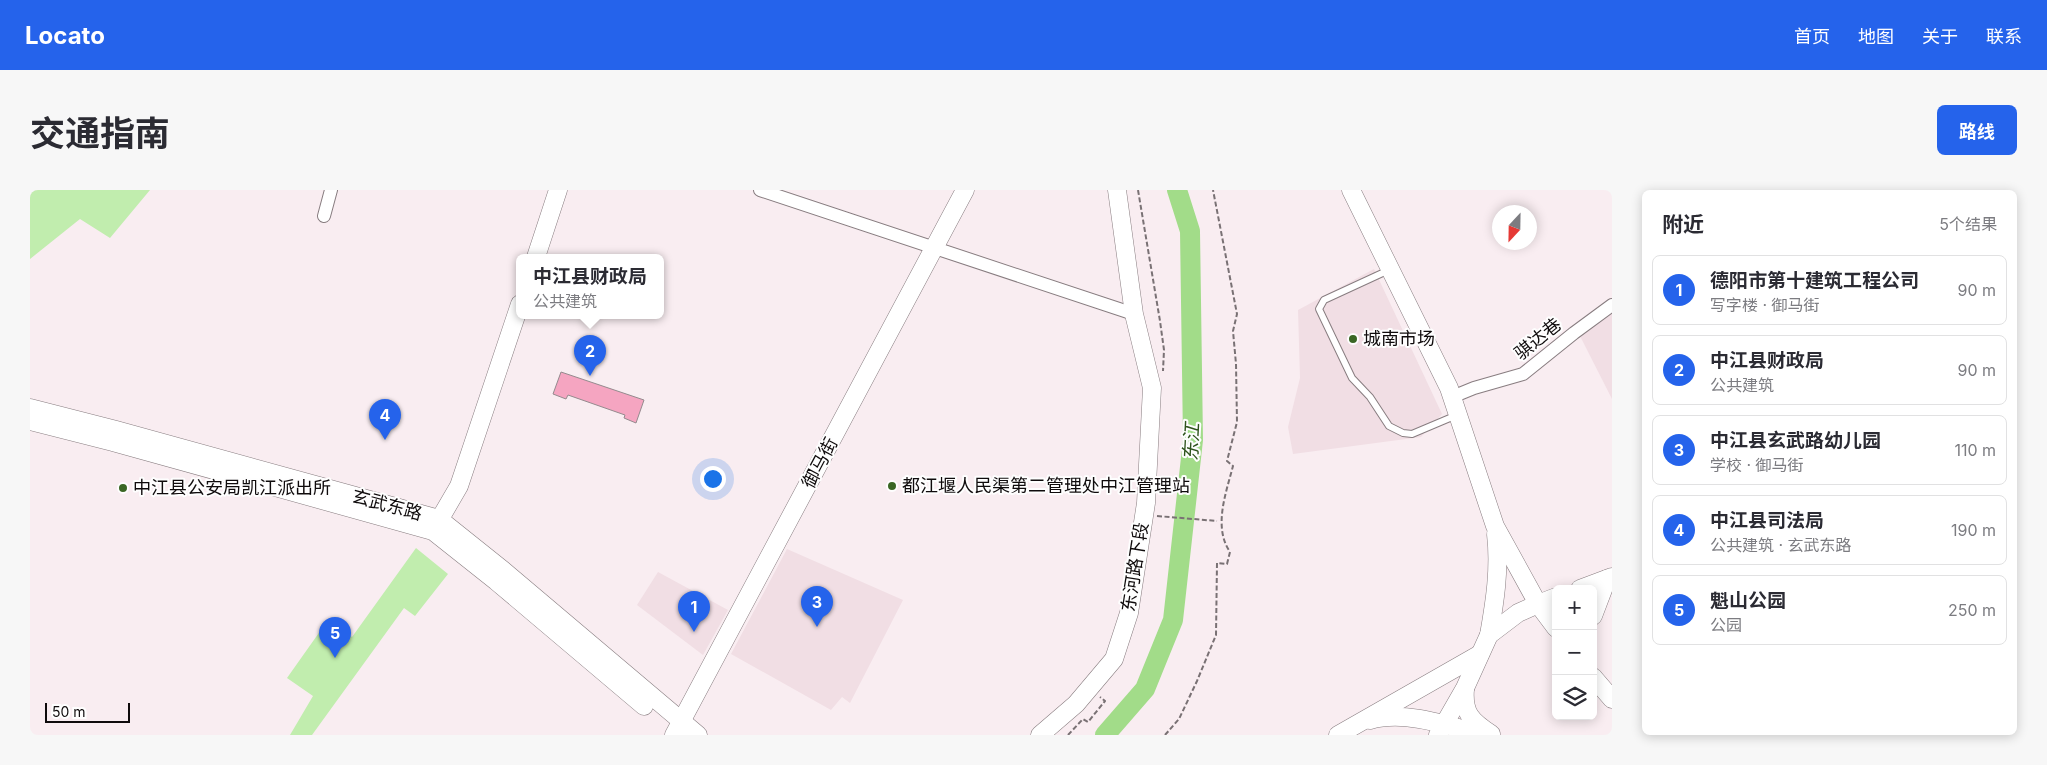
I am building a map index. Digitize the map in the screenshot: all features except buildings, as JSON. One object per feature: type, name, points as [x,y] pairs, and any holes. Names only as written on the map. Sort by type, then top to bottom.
[{"type":"street","points":[[324,216],[331,190]]},
{"type":"street","points":[[537,254],[558,190]]},
{"type":"street","points":[[760,190],[1134,314]]},
{"type":"street","name":"御马街","points":[[678,731],[966,190]]},
{"type":"street","name":"东河路下段","points":[[1040,735],[1076,704],[1114,659],[1129,613],[1146,503],[1152,388],[1134,314],[1117,190]]},
{"type":"street","points":[[1351,190],[1455,406],[1495,526],[1538,604],[1552,623]]},
{"type":"street","name":"骐达巷","points":[[1455,406],[1474,388],[1523,374],[1612,305]]},
{"type":"street","points":[[436,525],[459,486],[516,316]]},
{"type":"street","name":"玄武东路","points":[[30,408],[116,430],[436,525],[504,571],[678,731],[698,735]]},
{"type":"street","name":"玄武东路","points":[[30,421],[436,525]]},
{"type":"street","points":[[1442,730],[1465,688],[1489,635],[1497,589],[1499,560],[1495,526]]},
{"type":"street","points":[[1591,585],[1609,578]]},
{"type":"street","points":[[1597,606],[1609,578]]},
{"type":"street","points":[[1489,635],[1518,613],[1552,599]]},
{"type":"street","points":[[1338,735],[1480,654]]},
{"type":"street","points":[[1597,682],[1612,699]]},
{"type":"street","points":[[1465,688],[1465,709],[1471,718],[1493,735]]},
{"type":"street","points":[[1357,723],[1390,718],[1421,720],[1442,730],[1483,735]]},
{"type":"lane","points":[[1390,269],[1324,300],[1319,309],[1352,378],[1370,397],[1389,426],[1403,433],[1412,434],[1455,406]]},
{"type":"path","points":[[1165,735],[1179,718],[1198,681],[1216,634],[1217,563],[1226,564],[1230,552],[1224,544],[1222,534],[1223,506],[1233,466],[1227,461],[1237,422],[1236,364],[1232,331],[1237,314],[1213,190]]},
{"type":"path","points":[[1157,351],[1164,350]]},
{"type":"path","points":[[1151,516],[1217,521]]},
{"type":"shaded area","name":"城南市场","points":[[1374,269],[1442,414],[1421,437],[1293,454],[1288,427],[1300,378],[1298,310]]},
{"type":"shaded area","points":[[1612,310],[1612,399],[1580,336]]},
{"type":"shaded area","points":[[787,549],[903,600],[850,703],[842,697],[831,710],[731,654]]},
{"type":"shaded area","points":[[658,572],[728,610],[703,655],[637,605]]},
{"type":"green space","points":[[30,190],[150,190],[110,238],[80,219],[30,259]]},
{"type":"green space","points":[[416,548],[448,574],[415,616],[404,608],[312,735],[290,735],[313,696],[287,678],[328,620],[352,637]]},
{"type":"waterway","name":"东江","points":[[1105,735],[1145,689],[1173,620],[1193,440],[1190,231],[1177,190]]},
{"type":"place","name":"城南市场","points":[[1353,339]]},
{"type":"place","name":"中江县财政局","points":[[590,376]]},
{"type":"place","name":"中江县司法局","points":[[385,440]]},
{"type":"place","name":"都江堰人民渠第二管理处中江管理站","points":[[892,486]]},
{"type":"place","name":"中江县公安局凯江派出所","points":[[123,488]]},
{"type":"place","name":"中江县玄武路幼儿园","points":[[817,627]]},
{"type":"place","name":"德阳市第十建筑工程公司","points":[[694,632]]},
{"type":"place","name":"魁山公园","points":[[335,658]]}]
